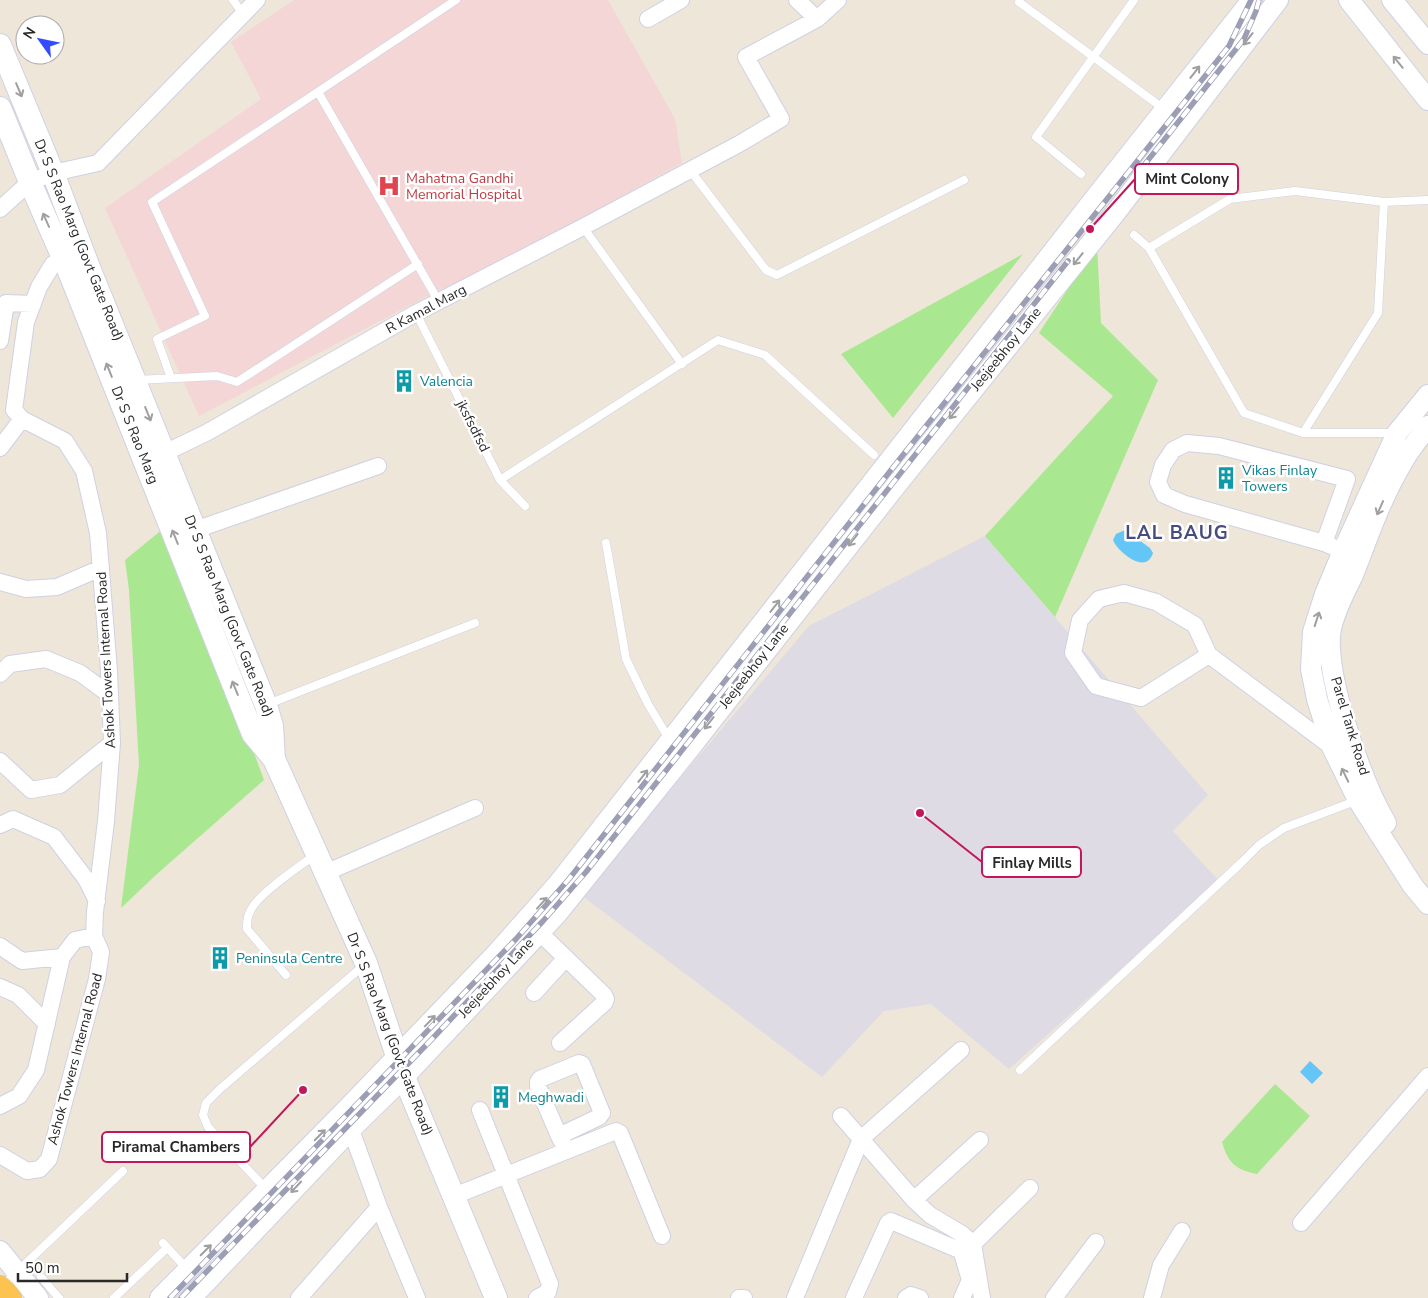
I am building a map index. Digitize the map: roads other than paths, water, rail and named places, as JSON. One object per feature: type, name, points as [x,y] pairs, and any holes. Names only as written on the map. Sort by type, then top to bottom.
[{"type":"highway","points":[[5,1283],[8,1298]]},
{"type":"main road","name":"Dr S S Rao Marg (Govt Gate Road)","points":[[0,45],[53,173],[134,380],[155,458],[195,530],[266,705],[272,726],[274,759],[366,963],[404,1077],[496,1298]]},
{"type":"main road","name":"Dr S S Rao Marg","points":[[0,108],[67,267],[155,458],[253,734],[274,759]]},
{"type":"street","points":[[0,210],[30,182],[53,173],[98,163],[257,0]]},
{"type":"street","points":[[648,19],[681,0]]},
{"type":"street","points":[[798,0],[817,18],[838,0]]},
{"type":"street","points":[[514,947],[558,884],[1252,0]]},
{"type":"street","name":"Jeejeebhoy Lane","points":[[191,1298],[274,1197],[347,1120],[396,1056],[514,947],[540,932],[556,915],[1116,212],[1278,0]]},
{"type":"street","points":[[1349,0],[1428,100]]},
{"type":"street","points":[[1392,0],[1428,44]]},
{"type":"street","name":"R Kamal Marg","points":[[155,458],[206,433],[416,314],[739,144],[781,119],[746,57],[817,18]]},
{"type":"street","points":[[1167,107],[1187,118]]},
{"type":"street","points":[[0,448],[22,419],[14,410],[26,322],[38,287],[67,267]]},
{"type":"street","points":[[0,341],[2,314],[6,303],[33,304]]},
{"type":"street","points":[[983,341],[1001,355]]},
{"type":"street","points":[[1394,459],[1397,433],[1428,395]]},
{"type":"street","name":"Ashok Towers Internal Road","points":[[3,1161],[27,1171],[40,1169],[49,1159],[97,979],[101,952],[94,936],[112,743],[98,533],[84,471],[64,441],[22,419]]},
{"type":"street","name":"Parel Tank Road","points":[[1428,426],[1394,459],[1380,507],[1351,555],[1330,634],[1335,686],[1353,745],[1365,797],[1428,882]]},
{"type":"street","points":[[1324,543],[1347,479],[1219,446],[1187,443],[1173,450],[1163,465],[1158,482],[1164,495],[1185,504],[1324,543],[1351,555],[1325,594],[1313,632],[1311,669],[1332,748],[1365,797],[1413,886],[1428,904]]},
{"type":"street","points":[[195,530],[378,466]]},
{"type":"street","points":[[0,582],[26,589],[57,587],[101,568]]},
{"type":"street","points":[[1209,656],[1141,698],[1096,686],[1072,654],[1080,620],[1099,599],[1124,593],[1156,602],[1194,625],[1209,656],[1332,748],[1353,745]]},
{"type":"street","points":[[751,637],[767,650]]},
{"type":"street","points":[[0,674],[10,664],[46,658],[80,673],[110,695]]},
{"type":"street","points":[[0,761],[31,790],[60,785],[112,743]]},
{"type":"street","points":[[321,863],[475,808]]},
{"type":"street","points":[[0,825],[13,820],[54,836],[86,880],[97,901]]},
{"type":"street","points":[[540,932],[606,999],[560,1043]]},
{"type":"street","points":[[0,1106],[19,1096],[36,1070],[62,957],[75,940],[94,936]]},
{"type":"street","points":[[0,946],[22,961],[62,957]]},
{"type":"street","name":"Jeejeebhoy Lane","points":[[347,1120],[404,1077],[514,947]]},
{"type":"street","points":[[534,993],[566,958]]},
{"type":"street","points":[[0,987],[18,995],[47,1024]]},
{"type":"street","points":[[796,1298],[861,1139],[961,1050]]},
{"type":"street","points":[[454,1196],[506,1173],[562,1143],[599,1117],[602,1113],[582,1064],[579,1063],[540,1079],[538,1082],[538,1087],[562,1143]]},
{"type":"street","points":[[1302,1223],[1428,1076]]},
{"type":"street","points":[[480,1110],[550,1284],[548,1292],[537,1298]]},
{"type":"street","points":[[841,1116],[914,1200],[930,1215],[962,1234],[973,1244],[982,1298]]},
{"type":"street","points":[[347,1120],[379,1207],[418,1298]]},
{"type":"street","points":[[562,1143],[612,1131],[620,1133],[662,1236]]},
{"type":"street","points":[[914,1200],[980,1140]]},
{"type":"street","points":[[973,1244],[1030,1188]]},
{"type":"street","name":"Jeejeebhoy Lane","points":[[160,1298],[187,1269],[274,1197]]},
{"type":"street","points":[[299,1298],[379,1207]]},
{"type":"street","points":[[855,1298],[891,1221],[959,1250],[962,1253],[970,1280],[962,1298]]},
{"type":"street","points":[[1154,1297],[1160,1265],[1182,1230]]},
{"type":"street","points":[[1054,1298],[1096,1242]]},
{"type":"street","points":[[0,1251],[5,1283],[38,1298]]},
{"type":"street","points":[[906,1298],[911,1295],[920,1298]]},
{"type":"street","points":[[739,1298],[744,1298]]},
{"type":"lane","points":[[233,0],[243,14]]},
{"type":"lane","points":[[171,378],[157,339],[205,316],[152,202],[456,0]]},
{"type":"lane","points":[[1081,174],[1036,136],[1134,0]]},
{"type":"lane","points":[[1019,2],[1167,107]]},
{"type":"lane","points":[[318,92],[439,302]]},
{"type":"lane","points":[[690,170],[766,270],[777,276],[964,180]]},
{"type":"lane","points":[[1149,248],[1230,200],[1295,191],[1384,202],[1428,200]]},
{"type":"lane","points":[[1303,433],[1378,313],[1384,202]]},
{"type":"lane","points":[[583,227],[682,364]]},
{"type":"lane","points":[[1134,235],[1149,248],[1244,414],[1303,433],[1397,433]]},
{"type":"lane","points":[[134,380],[218,376],[237,382],[418,264]]},
{"type":"lane","name":"jksfsdfsd","points":[[416,314],[500,480],[525,506]]},
{"type":"lane","points":[[500,480],[718,340],[765,355],[874,455]]},
{"type":"lane","points":[[606,544],[626,659],[648,704],[670,741]]},
{"type":"lane","points":[[266,705],[474,623]]},
{"type":"lane","points":[[1020,1070],[1242,862],[1258,844],[1284,828],[1365,797]]},
{"type":"lane","points":[[286,975],[247,929],[249,913],[273,887],[321,863]]},
{"type":"lane","points":[[274,1197],[208,1127],[203,1115],[206,1104],[220,1089],[366,963]]},
{"type":"lane","points":[[5,1283],[112,1185],[123,1171]]},
{"type":"lane","points":[[114,1298],[165,1245],[187,1269]]},
{"type":"lane","points":[[41,1278],[59,1298]]},
{"type":"water","points":[[1125,530],[1150,548],[1153,553],[1149,559],[1144,562],[1138,562],[1120,550],[1113,540],[1116,534]]},
{"type":"water","points":[[1310,1061],[1323,1073],[1312,1084],[1300,1072]]},
{"type":"railway","points":[[170,1298],[516,939],[569,879],[895,465],[1229,46],[1251,0]]},
{"type":"railway","points":[[1141,169],[1244,39],[1259,0]]},
{"type":"railway","points":[[181,1298],[433,1038],[543,921],[586,872],[1068,261]]},
{"type":"place","name":"Mahatma Gandhi Memorial Hospital","points":[[389,186]]},
{"type":"place","name":"Mint Colony","points":[[1090,229]]},
{"type":"place","name":"Valencia","points":[[404,381]]},
{"type":"place","name":"Vikas Finlay Towers","points":[[1226,478]]},
{"type":"place","name":"Finlay Mills","points":[[920,813]]},
{"type":"place","name":"Peninsula Centre","points":[[220,958]]},
{"type":"place","name":"Piramal Chambers","points":[[303,1090]]},
{"type":"place","name":"Meghwadi","points":[[501,1097]]},
{"type":"district","name":"LAL BAUG","points":[[1177,533]]}]
